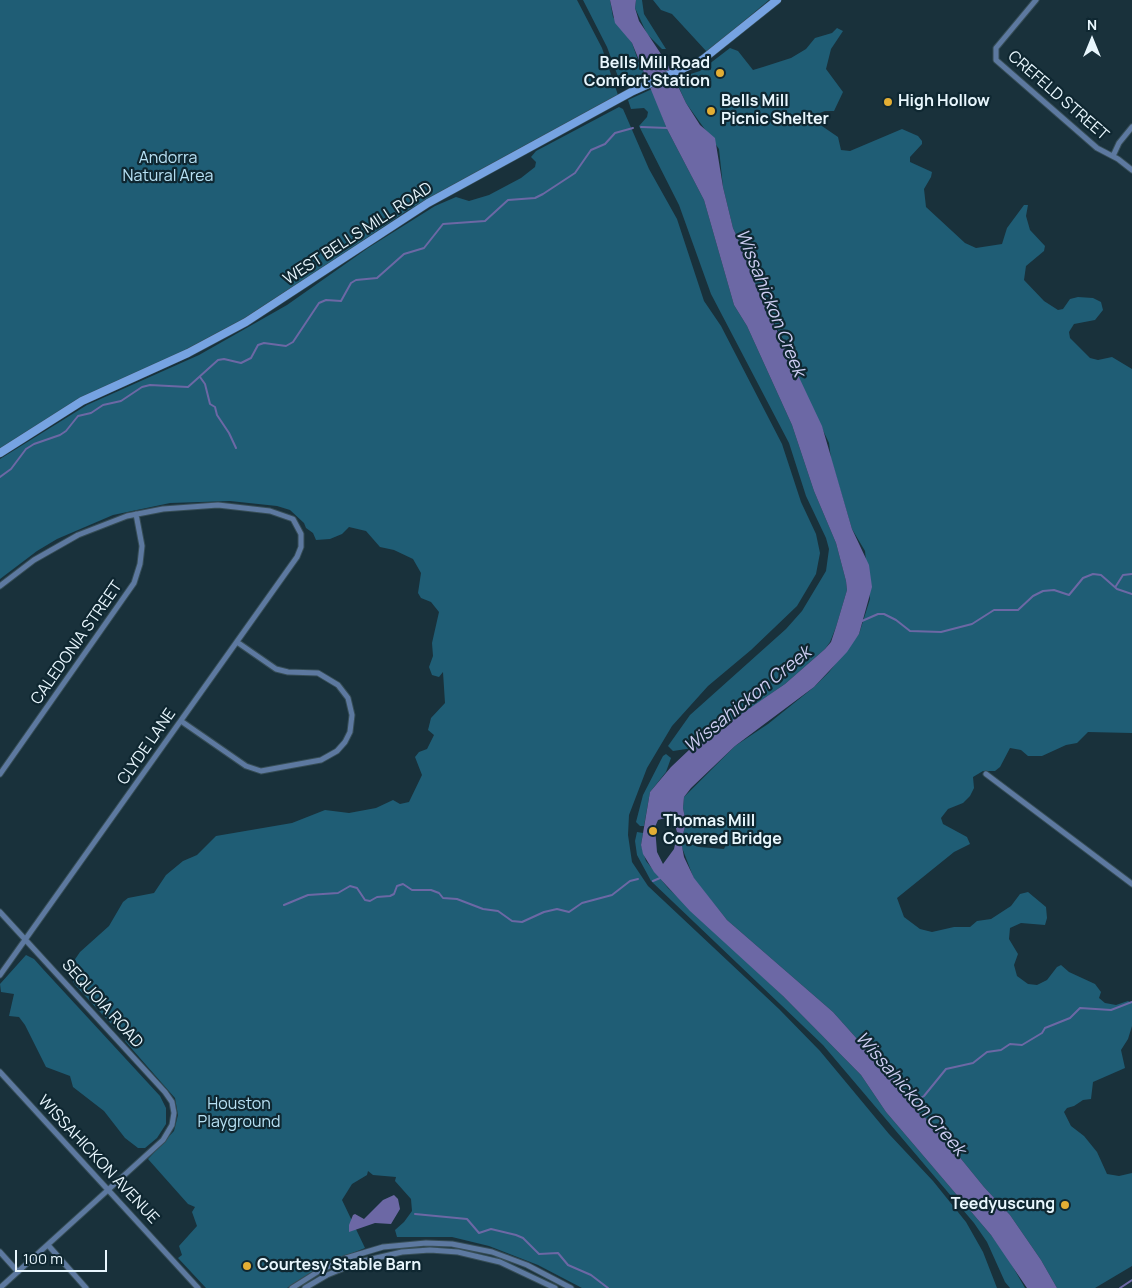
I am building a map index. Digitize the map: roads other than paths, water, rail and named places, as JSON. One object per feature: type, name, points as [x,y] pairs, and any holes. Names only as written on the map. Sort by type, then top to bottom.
[{"type":"street","name":"WEST BELLS MILL ROAD","points":[[0,453],[82,401],[180,357],[232,330],[417,209],[641,87],[706,58],[777,0]]},
{"type":"street","name":"CREFELD STREET","points":[[1036,0],[996,48],[994,56],[997,62],[1097,148],[1113,156],[1132,170]]},
{"type":"street","points":[[1113,156],[1119,143],[1132,127]]},
{"type":"street","name":"CLYDE LANE","points":[[0,975],[297,557],[302,542],[300,529],[285,514],[235,506],[180,506],[136,514]]},
{"type":"street","points":[[0,586],[59,544],[99,526],[136,514]]},
{"type":"street","name":"CALEDONIA STREET","points":[[0,774],[131,589],[138,571],[142,552],[141,532],[136,514]]},
{"type":"street","points":[[181,720],[246,766],[268,771],[317,762],[332,755],[348,738],[352,715],[345,692],[329,678],[312,672],[288,672],[276,669],[237,642]]},
{"type":"street","points":[[986,774],[1132,884]]},
{"type":"street","name":"SEQUOIA ROAD","points":[[0,912],[165,1092],[172,1102],[174,1118],[171,1130],[163,1140],[108,1190]]},
{"type":"street","name":"WISSAHICKON AVENUE","points":[[0,1072],[198,1288]]},
{"type":"street","points":[[0,1288],[108,1190]]},
{"type":"street","points":[[292,1288],[325,1268],[358,1254],[396,1245],[432,1243],[466,1246],[492,1252],[527,1265],[571,1288]]},
{"type":"street","points":[[48,1245],[86,1288]]},
{"type":"street","points":[[305,1288],[328,1275],[358,1262],[388,1254],[430,1250],[458,1252],[493,1260],[555,1288]]},
{"type":"street","points":[[0,1252],[18,1272]]},
{"type":"waterway","points":[[641,127],[668,128]]},
{"type":"waterway","points":[[0,477],[11,469],[26,449],[34,444],[60,435],[66,431],[78,416],[91,413],[103,405],[121,401],[142,387],[150,385],[188,387],[218,360],[224,359],[241,363],[251,358],[258,345],[264,343],[286,346],[293,342],[319,303],[326,300],[341,301],[351,283],[356,280],[377,278],[404,254],[424,248],[443,224],[485,221],[508,200],[535,198],[543,194],[575,173],[591,150],[605,144],[615,133],[633,128]]},
{"type":"waterway","points":[[200,377],[205,384],[210,404],[215,407],[217,415],[236,448]]},
{"type":"waterway","points":[[862,621],[878,614],[884,614],[896,620],[910,631],[941,632],[972,624],[994,610],[1018,610],[1033,596],[1043,591],[1054,590],[1069,595],[1083,578],[1093,574],[1101,575],[1117,589],[1132,594]]},
{"type":"waterway","points":[[1116,586],[1123,575],[1132,574]]},
{"type":"waterway","points":[[653,881],[660,878]]},
{"type":"waterway","points":[[284,905],[308,895],[338,893],[350,886],[357,888],[365,900],[370,901],[377,897],[394,894],[397,886],[403,884],[412,890],[431,890],[439,893],[443,898],[457,899],[483,909],[498,911],[512,921],[522,922],[544,912],[557,909],[569,912],[582,903],[612,895],[630,881],[638,879]]},
{"type":"waterway","name":"Wissahickon Creek","points":[[912,1103],[924,1096],[946,1069],[973,1063],[987,1052],[1001,1050],[1010,1044],[1022,1045],[1042,1033],[1045,1028],[1070,1018],[1080,1008],[1111,1010],[1132,1002]]},
{"type":"waterway","points":[[415,1214],[467,1219],[479,1233],[491,1229],[516,1235],[523,1238],[539,1254],[558,1253],[568,1265],[591,1275],[608,1288]]},
{"type":"waterway","points":[[1120,1288],[1132,1280]]},
{"type":"place","name":"Bells Mill Road Comfort Station","points":[[720,73]]},
{"type":"place","name":"High Hollow","points":[[888,102]]},
{"type":"place","name":"Bells Mill Picnic Shelter","points":[[711,111]]},
{"type":"place","name":"Thomas Mill Covered Bridge","points":[[653,831]]},
{"type":"place","name":"Teedyuscung","points":[[1065,1205]]},
{"type":"place","name":"Courtesy Stable Barn","points":[[247,1266]]},
{"type":"park label","name":"Andorra Natural Area","points":[[168,168]]},
{"type":"park label","name":"Houston Playground","points":[[239,1114]]}]
